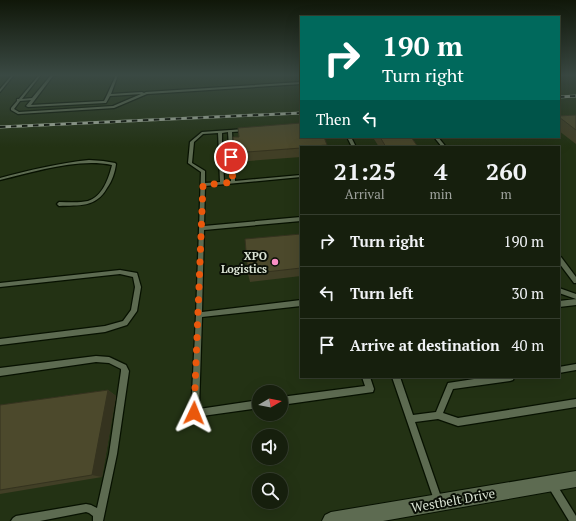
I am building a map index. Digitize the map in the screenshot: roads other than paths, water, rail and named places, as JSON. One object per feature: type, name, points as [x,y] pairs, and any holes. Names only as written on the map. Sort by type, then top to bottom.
[{"type":"street","name":"Westbelt Drive","points":[[331,521],[576,479]]},
{"type":"lane","points":[[28,99],[18,100],[12,109],[18,113],[114,107],[132,99]]},
{"type":"lane","points":[[33,99],[28,106],[105,102],[107,99]]},
{"type":"lane","points":[[252,405],[194,413],[199,315],[203,171],[190,163],[192,142],[202,133],[253,130]]},
{"type":"lane","points":[[230,131],[233,182]]},
{"type":"lane","points":[[220,132],[221,153]]},
{"type":"lane","points":[[437,138],[443,146]]},
{"type":"lane","points":[[221,159],[222,183]]},
{"type":"lane","points":[[0,179],[68,163],[107,162],[114,164],[113,171],[102,195],[95,201],[59,204]]},
{"type":"lane","points":[[203,185],[300,176]]},
{"type":"lane","points":[[202,228],[300,219]]},
{"type":"lane","points":[[560,260],[576,281]]},
{"type":"lane","points":[[0,286],[120,272],[135,275],[138,287],[134,311],[125,323],[105,329],[0,342]]},
{"type":"lane","points":[[560,290],[576,297]]},
{"type":"lane","points":[[560,304],[576,302]]},
{"type":"lane","points":[[199,315],[300,303]]},
{"type":"lane","points":[[0,372],[96,359],[109,360],[124,367],[125,371],[114,454],[98,521]]},
{"type":"lane","points":[[560,370],[576,367]]},
{"type":"lane","points":[[288,400],[370,389],[366,378]]},
{"type":"lane","points":[[396,378],[439,502]]},
{"type":"lane","points":[[438,415],[451,386],[503,378]]},
{"type":"lane","points":[[411,419],[438,415],[458,422],[576,403]]},
{"type":"lane","points":[[551,483],[574,521]]},
{"type":"lane","points":[[16,521],[86,508],[91,509],[97,514],[98,521]]},
{"type":"railway","points":[[0,127],[300,113]]},
{"type":"place","name":"XPO Logistics","points":[[275,262]]}]
